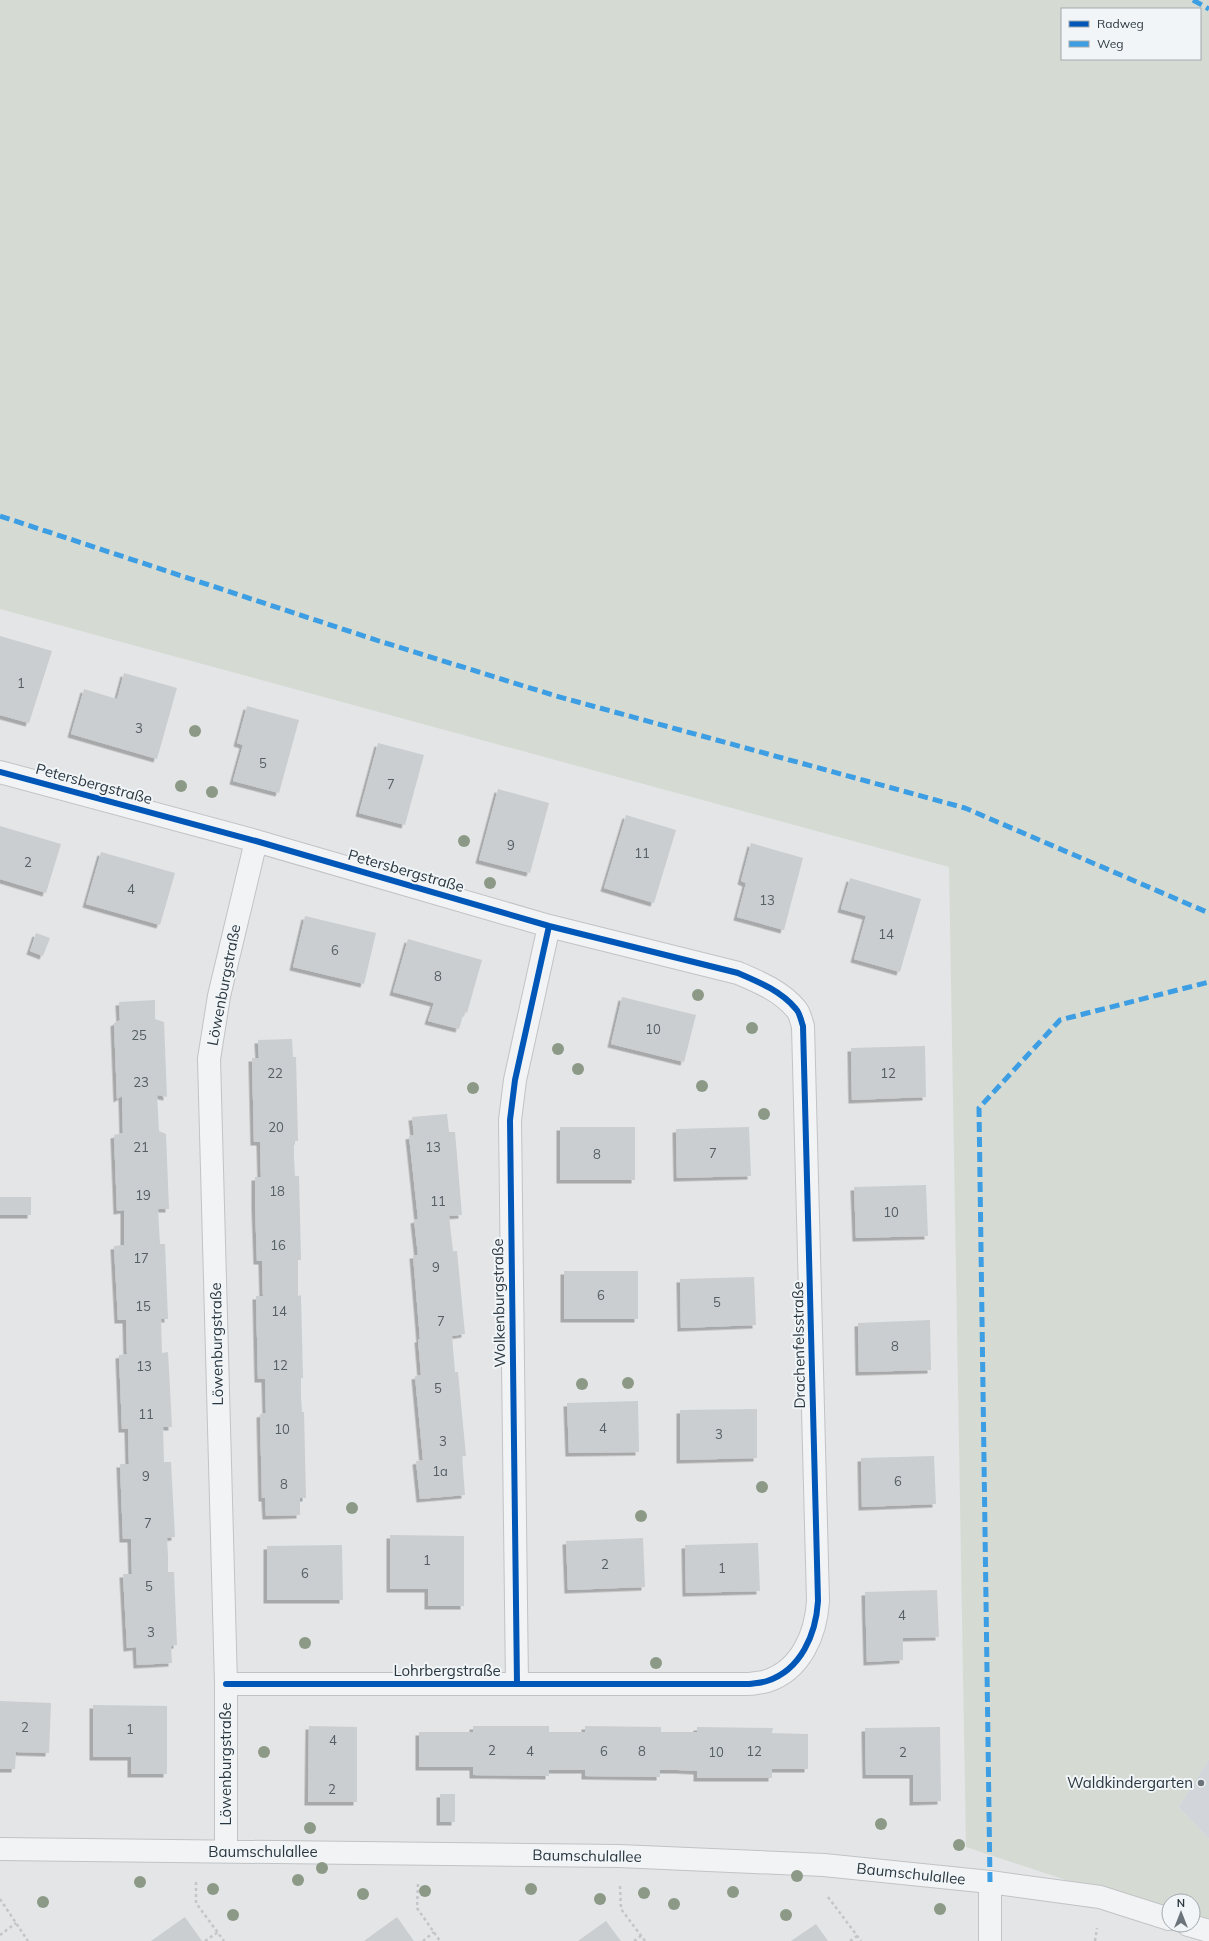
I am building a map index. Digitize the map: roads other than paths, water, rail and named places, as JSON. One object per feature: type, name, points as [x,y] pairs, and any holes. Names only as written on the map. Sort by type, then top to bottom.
[{"type":"street","name":"Petersbergstraße","points":[[0,772],[256,841],[549,926],[738,973],[760,982],[780,994],[797,1010]]},
{"type":"street","name":"Löwenburgstraße","points":[[226,1851],[226,1684],[210,1058],[219,996],[256,841]]},
{"type":"street","name":"Wolkenburgstraße","points":[[517,1684],[510,1120],[515,1080],[549,926]]},
{"type":"street","name":"Drachenfelsstraße","points":[[785,1672],[801,1655],[811,1638],[817,1619],[818,1601],[805,1045],[803,1026],[797,1010]]},
{"type":"street","name":"Lohrbergstraße","points":[[226,1684],[749,1684],[767,1681],[785,1672]]},
{"type":"street","name":"Baumschulallee","points":[[0,1849],[642,1857],[824,1865],[990,1882],[1100,1897],[1161,1916]]},
{"type":"street","points":[[990,1882],[990,1941]]},
{"type":"place","name":"Waldkindergarten","points":[[1201,1783]]}]
